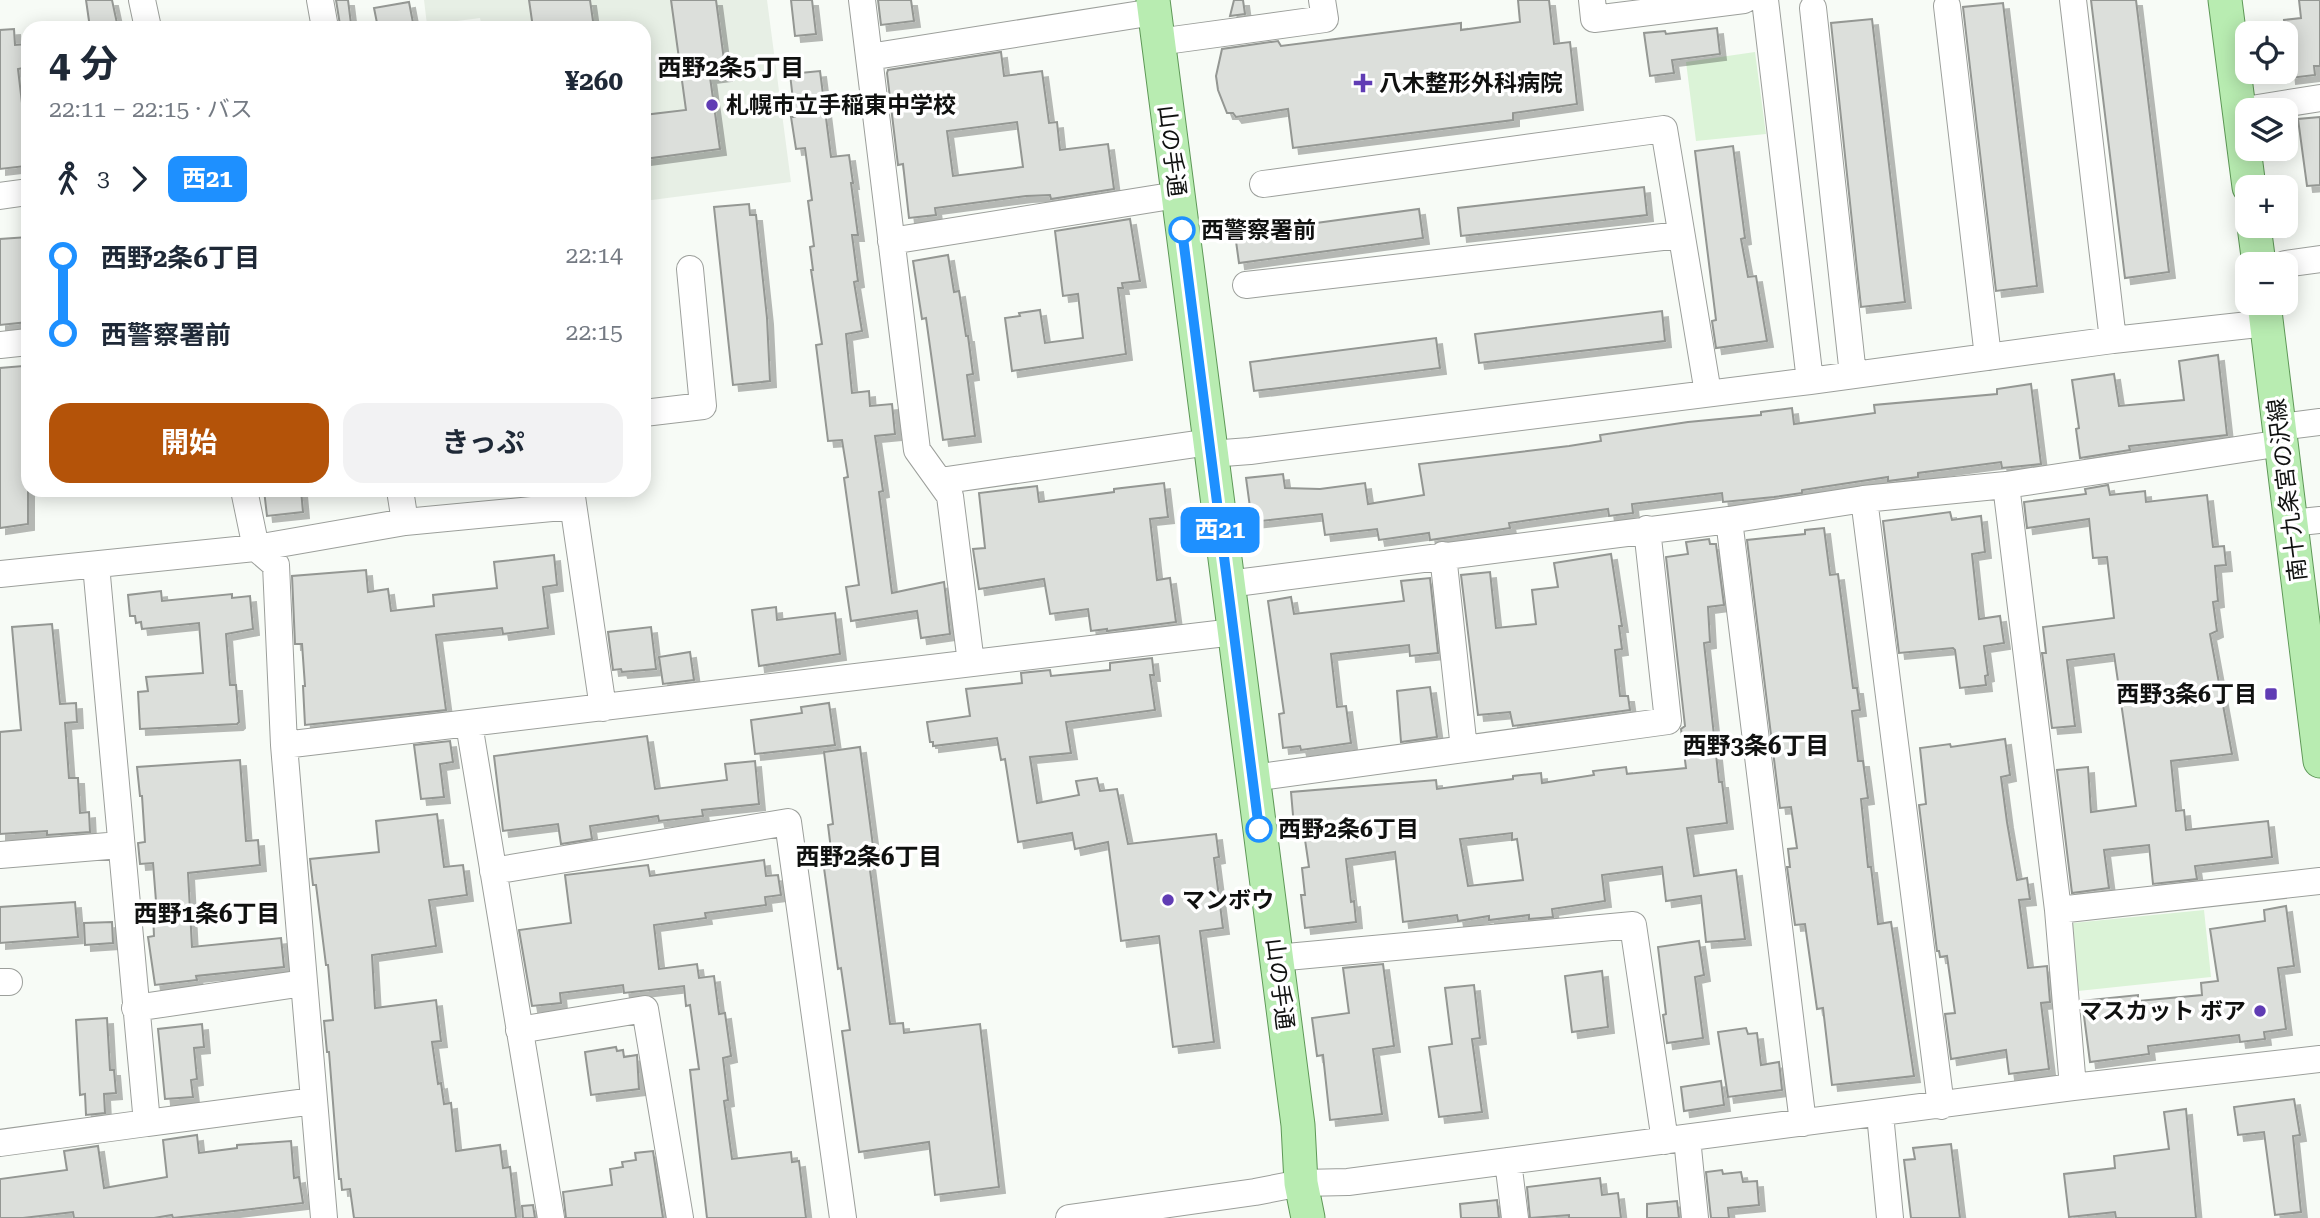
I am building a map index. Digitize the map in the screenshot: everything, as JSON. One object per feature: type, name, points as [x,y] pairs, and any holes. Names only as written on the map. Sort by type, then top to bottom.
[{"type":"main road","points":[[2225,0],[2237,98]]},
{"type":"main road","name":"山の手通","points":[[1155,18],[1298,1125],[1301,1183],[1308,1218]]},
{"type":"main road","name":"南十九条宮の沢線","points":[[2265,315],[2281,435],[2306,522],[2319,752]]},
{"type":"street","points":[[142,0],[146,21]]},
{"type":"street","points":[[320,0],[324,21]]},
{"type":"street","points":[[862,0],[917,450],[950,496],[971,663]]},
{"type":"street","points":[[869,57],[1155,18],[1325,19],[1322,0]]},
{"type":"street","points":[[1592,0],[1594,19],[1744,0]]},
{"type":"street","points":[[1765,0],[1810,381]]},
{"type":"street","points":[[2073,0],[2113,340]]},
{"type":"street","points":[[1947,6],[1988,357]]},
{"type":"street","points":[[1812,8],[1853,375]]},
{"type":"street","points":[[2298,102],[2320,98]]},
{"type":"street","points":[[1263,184],[1664,129],[1708,393]]},
{"type":"street","points":[[0,196],[21,193]]},
{"type":"street","points":[[891,241],[1177,195]]},
{"type":"street","points":[[1246,285],[1680,235]]},
{"type":"street","points":[[2298,262],[2320,259]]},
{"type":"street","points":[[651,412],[703,406],[690,269]]},
{"type":"street","points":[[940,481],[1210,448],[1250,451],[1810,381],[2113,340],[2254,315]]},
{"type":"street","points":[[0,345],[21,343]]},
{"type":"street","points":[[1228,584],[1728,520],[1864,499],[2006,485],[2281,435],[2320,422]]},
{"type":"street","points":[[2006,485],[2058,910],[2073,1087]]},
{"type":"street","points":[[245,497],[256,548],[276,565],[284,745],[324,1218]]},
{"type":"street","points":[[401,497],[405,522]]},
{"type":"street","points":[[0,574],[256,548],[405,522],[572,498],[603,708]]},
{"type":"street","points":[[1864,499],[1941,1106]]},
{"type":"street","points":[[1728,520],[1803,1123]]},
{"type":"street","points":[[1253,778],[1668,721],[1647,529]]},
{"type":"street","points":[[1443,555],[1464,749]]},
{"type":"street","points":[[96,565],[147,1123]]},
{"type":"street","points":[[284,745],[1234,632]]},
{"type":"street","points":[[469,724],[551,1218]]},
{"type":"street","points":[[493,871],[788,822],[843,1218]]},
{"type":"street","points":[[0,855],[120,845]]},
{"type":"street","points":[[2058,910],[2320,881]]},
{"type":"street","points":[[1276,958],[1633,925],[1676,1140],[1695,1218]]},
{"type":"street","points":[[135,1008],[304,983]]},
{"type":"street","points":[[519,1030],[645,1009],[680,1218]]},
{"type":"street","points":[[1074,1218],[1301,1183],[1348,1182],[2073,1087],[2320,1059]]},
{"type":"street","points":[[0,1143],[314,1101]]},
{"type":"street","points":[[1880,1114],[1890,1218]]},
{"type":"street","points":[[1508,1161],[1515,1218]]},
{"type":"shaded area","name":"札幌市立手稲東中学校","points":[[424,0],[767,0],[791,182],[651,200],[651,21],[481,21],[480,18],[427,21]]},
{"type":"green space","points":[[1755,52],[1766,134],[1696,141],[1686,62]]},
{"type":"green space","points":[[2204,910],[2211,977],[2078,991],[2069,930],[2073,923]]},
{"type":"building","points":[[86,0],[112,0],[116,21],[89,21]]},
{"type":"building","points":[[336,0],[348,0],[351,21],[339,21]]},
{"type":"building","points":[[529,0],[590,0],[593,21],[532,21]]},
{"type":"building","points":[[671,0],[716,0],[726,75],[710,77],[720,149],[651,158],[651,114],[686,110]]},
{"type":"building","points":[[791,0],[812,0],[816,34],[795,36]]},
{"type":"building","points":[[878,0],[911,0],[914,21],[881,25]]},
{"type":"building","points":[[1234,0],[1243,0],[1245,14],[1230,16]]},
{"type":"building","name":"八木整形外科病院","points":[[1518,0],[1549,0],[1554,44],[1570,42],[1577,104],[1513,113],[1513,120],[1293,148],[1288,109],[1236,117],[1233,113],[1227,113],[1218,90],[1216,76],[1222,49],[1278,41],[1281,46],[1461,23],[1461,30],[1520,22]]},
{"type":"building","points":[[2091,0],[2136,0],[2169,272],[2125,278]]},
{"type":"building","points":[[2299,0],[2320,0],[2320,66],[2314,66],[2315,75],[2298,77],[2298,21],[2284,20],[2301,18]]},
{"type":"building","points":[[409,2],[413,21],[377,21],[374,8]]},
{"type":"building","points":[[2003,3],[2037,286],[1996,291],[1963,7]]},
{"type":"building","points":[[1872,19],[1905,302],[1861,307],[1831,23]]},
{"type":"building","points":[[1717,28],[1720,54],[1672,60],[1674,73],[1650,76],[1644,33],[1665,31],[1666,34]]},
{"type":"building","points":[[14,29],[15,45],[21,45],[21,68],[18,69],[21,94],[21,167],[0,169],[0,30]]},
{"type":"building","points":[[1001,52],[1004,76],[1042,71],[1049,123],[1057,122],[1060,150],[1108,144],[1114,189],[1051,199],[1050,195],[1026,196],[935,208],[936,215],[909,218],[903,164],[898,165],[888,70]],"holes":[[[1017,122],[1023,167],[953,176],[947,131]]]},
{"type":"building","points":[[820,71],[831,157],[849,155],[853,183],[858,235],[852,235],[858,281],[854,282],[862,331],[846,334],[852,393],[869,391],[870,406],[892,404],[895,434],[875,436],[892,593],[944,582],[950,634],[921,638],[917,611],[851,621],[846,587],[859,585],[844,478],[848,477],[842,440],[828,441],[816,345],[822,344],[811,270],[810,247],[814,246],[808,201],[812,200],[805,148],[796,149],[791,117],[795,117],[790,74]]},
{"type":"building","points":[[2320,117],[2320,185],[2307,186],[2298,119]]},
{"type":"building","points":[[1733,146],[1745,238],[1741,239],[1748,277],[1756,276],[1767,341],[1716,348],[1712,321],[1716,320],[1695,151]]},
{"type":"building","points":[[1644,187],[1647,215],[1461,236],[1458,208]]},
{"type":"building","points":[[749,204],[750,215],[756,215],[767,318],[770,381],[733,385],[714,207]]},
{"type":"building","points":[[1419,209],[1423,238],[1239,263],[1235,234]]},
{"type":"building","points":[[1130,219],[1140,281],[1122,283],[1123,288],[1118,288],[1126,354],[1012,371],[1005,318],[1040,310],[1045,343],[1083,338],[1078,294],[1063,296],[1055,231]]},
{"type":"building","points":[[21,238],[21,323],[0,325],[0,239]]},
{"type":"building","points":[[948,255],[954,292],[959,291],[968,336],[973,374],[967,375],[975,436],[943,440],[926,318],[922,319],[913,261]]},
{"type":"building","points":[[1662,311],[1665,341],[1479,363],[1475,334]]},
{"type":"building","points":[[1436,338],[1440,368],[1254,391],[1250,362]]},
{"type":"building","points":[[2218,355],[2227,435],[2129,446],[2130,450],[2080,458],[2072,380],[2114,374],[2119,406],[2184,400],[2179,361]]},
{"type":"building","points":[[21,366],[21,497],[28,497],[28,524],[0,528],[0,368]]},
{"type":"building","points":[[2031,384],[2041,464],[2002,468],[2001,462],[1918,473],[1918,477],[1888,481],[1888,477],[1802,490],[1802,493],[1723,502],[1722,493],[1632,504],[1633,513],[1609,516],[1608,509],[1509,523],[1510,528],[1430,540],[1429,533],[1379,540],[1377,529],[1325,535],[1322,514],[1252,522],[1246,478],[1283,474],[1285,488],[1320,489],[1365,483],[1368,504],[1424,495],[1419,464],[1569,446],[1601,441],[1600,435],[1761,415],[1761,412],[1792,408],[1794,424],[1875,413],[1874,405],[1997,394],[1997,389]]},
{"type":"building","points":[[1164,483],[1168,517],[1150,519],[1157,580],[1170,578],[1176,622],[1091,631],[1088,609],[1050,614],[1044,579],[979,589],[973,549],[985,548],[979,493],[1037,486],[1039,502]]},
{"type":"building","points":[[2108,485],[2110,495],[2145,491],[2146,502],[2207,495],[2213,547],[2224,546],[2226,565],[2215,566],[2218,601],[2213,602],[2217,631],[2210,634],[2232,754],[2171,761],[2176,811],[2184,810],[2186,830],[2268,821],[2272,857],[2195,866],[2197,879],[2153,884],[2149,845],[2104,850],[2109,888],[2072,893],[2057,770],[2088,767],[2091,812],[2136,806],[2114,654],[2067,660],[2075,726],[2052,728],[2042,653],[2046,653],[2043,627],[2114,618],[2107,557],[2093,558],[2089,519],[2027,528],[2024,502],[2086,494],[2085,489]]},
{"type":"building","points":[[265,497],[302,497],[303,512],[267,516]]},
{"type":"building","points":[[1950,512],[1952,520],[1981,516],[1985,552],[1972,554],[1979,619],[2000,616],[2004,643],[1984,646],[1988,675],[1985,676],[1986,685],[1960,688],[1953,648],[1899,653],[1883,521]]},
{"type":"building","points":[[1824,528],[1830,575],[1838,574],[1853,688],[1857,688],[1860,710],[1852,711],[1858,761],[1863,761],[1868,798],[1861,799],[1868,867],[1871,867],[1878,924],[1891,922],[1914,1076],[1832,1085],[1823,1008],[1817,1009],[1805,924],[1795,925],[1787,867],[1790,867],[1788,849],[1797,848],[1791,807],[1780,808],[1747,540],[1805,534],[1805,530]]},
{"type":"building","points":[[1709,539],[1710,544],[1716,544],[1724,605],[1708,607],[1710,642],[1704,643],[1719,782],[1722,782],[1727,823],[1687,828],[1694,876],[1736,870],[1745,939],[1706,942],[1701,896],[1666,901],[1662,867],[1602,875],[1605,901],[1552,909],[1553,917],[1529,919],[1529,915],[1489,920],[1489,916],[1458,921],[1457,915],[1403,922],[1395,852],[1346,859],[1356,922],[1305,928],[1301,895],[1305,895],[1302,868],[1309,867],[1303,826],[1294,827],[1291,792],[1436,780],[1437,789],[1541,773],[1542,783],[1594,775],[1593,771],[1626,767],[1627,774],[1686,768],[1681,729],[1685,726],[1666,557],[1688,554],[1686,542]],"holes":[[[1512,833],[1512,840],[1517,839],[1523,880],[1468,886],[1460,839]]]},
{"type":"building","points":[[1611,554],[1622,626],[1619,626],[1622,649],[1615,650],[1620,696],[1628,696],[1630,710],[1513,726],[1510,712],[1478,715],[1461,575],[1490,572],[1496,628],[1536,624],[1532,590],[1558,587],[1554,563]]},
{"type":"building","points":[[554,555],[557,585],[543,587],[548,628],[503,634],[502,628],[436,635],[446,710],[305,725],[302,644],[295,644],[292,576],[366,570],[368,592],[388,589],[391,611],[434,606],[433,595],[497,588],[494,562]]},
{"type":"building","points":[[1430,578],[1438,653],[1410,656],[1409,645],[1331,654],[1337,707],[1346,706],[1351,743],[1301,750],[1300,746],[1283,748],[1279,714],[1284,713],[1268,601],[1291,597],[1294,614],[1404,601],[1401,581]]},
{"type":"building","points":[[161,591],[162,601],[232,594],[232,598],[250,596],[253,629],[226,634],[230,685],[236,685],[237,724],[140,729],[138,692],[148,691],[146,677],[203,673],[199,623],[142,629],[141,622],[136,623],[135,616],[130,616],[128,595]]},
{"type":"building","points":[[776,607],[777,620],[835,613],[840,654],[759,666],[752,610]]},
{"type":"building","points":[[52,624],[60,704],[76,703],[77,722],[65,723],[69,778],[78,778],[80,813],[89,812],[90,832],[0,834],[0,732],[21,730],[12,627]]},
{"type":"building","points":[[651,627],[656,669],[622,672],[621,669],[613,670],[608,632]]},
{"type":"building","points":[[690,652],[694,680],[663,684],[659,657]]},
{"type":"building","points":[[1152,658],[1154,675],[1150,675],[1155,710],[1066,722],[1071,753],[1030,757],[1037,803],[1079,795],[1076,781],[1097,778],[1100,791],[1117,789],[1128,844],[1216,834],[1219,857],[1214,858],[1223,928],[1200,931],[1214,1042],[1173,1047],[1159,936],[1121,941],[1108,842],[1075,849],[1072,833],[1018,842],[1005,759],[1001,760],[997,738],[933,746],[927,722],[970,716],[966,689],[1022,683],[1021,673],[1050,670],[1051,676],[1110,670],[1110,663]]},
{"type":"building","points":[[1430,687],[1437,737],[1401,742],[1397,691]]},
{"type":"building","points":[[829,703],[835,745],[755,754],[751,720],[802,713],[801,707]]},
{"type":"building","points":[[647,736],[655,789],[727,780],[725,764],[755,761],[759,804],[702,810],[703,816],[659,821],[658,816],[590,826],[592,839],[561,844],[558,824],[503,831],[494,756]]},
{"type":"building","points":[[2005,739],[2010,775],[2001,777],[2007,822],[2017,880],[2027,878],[2030,899],[2019,900],[2028,968],[2047,966],[2050,1002],[2041,1003],[2049,1069],[2009,1074],[2006,1050],[1951,1059],[1945,1014],[1955,1013],[1947,956],[1940,957],[1937,951],[1919,805],[1926,804],[1920,748],[1950,744],[1951,747]]},
{"type":"building","points":[[450,741],[453,762],[440,764],[444,797],[421,799],[414,745]]},
{"type":"building","points":[[860,747],[873,846],[867,847],[890,1024],[903,1023],[904,1033],[980,1024],[999,1187],[935,1195],[929,1142],[859,1152],[842,1031],[850,1030],[841,968],[838,969],[824,868],[833,866],[828,825],[833,824],[824,752]]},
{"type":"building","points":[[240,760],[246,841],[258,840],[260,865],[188,873],[192,947],[281,938],[284,967],[196,976],[197,980],[155,985],[148,937],[154,936],[153,914],[157,914],[153,863],[140,864],[138,843],[145,842],[137,767]]},
{"type":"building","points":[[437,814],[444,867],[463,865],[467,895],[429,900],[436,946],[372,955],[375,1008],[436,1000],[441,1041],[432,1042],[444,1104],[451,1103],[456,1151],[500,1145],[503,1168],[510,1167],[516,1218],[354,1218],[350,1189],[342,1190],[339,1179],[324,1021],[333,1020],[328,965],[310,859],[379,852],[376,821]]},
{"type":"building","points":[[764,860],[766,876],[778,875],[781,895],[765,897],[766,905],[705,913],[706,918],[654,925],[659,969],[697,964],[699,978],[714,976],[719,1014],[725,1013],[731,1056],[723,1058],[728,1100],[724,1101],[732,1159],[791,1152],[792,1162],[799,1161],[806,1218],[707,1218],[690,1070],[699,1069],[690,1005],[686,1006],[684,986],[624,993],[623,985],[560,993],[561,1003],[532,1006],[519,930],[571,923],[565,875],[648,865],[650,876]]},
{"type":"building","points":[[75,902],[78,937],[0,943],[0,907]]},
{"type":"building","points":[[2286,906],[2294,966],[2278,968],[2286,1029],[2264,1032],[2265,1039],[2240,1042],[2239,1035],[2148,1046],[2149,1054],[2090,1062],[2082,1001],[2138,995],[2138,1001],[2202,995],[2201,983],[2218,981],[2210,929],[2265,921],[2264,910]]},
{"type":"building","points":[[112,922],[113,943],[85,945],[84,923]]},
{"type":"building","points":[[1699,941],[1704,975],[1695,977],[1703,1038],[1667,1043],[1658,947]]},
{"type":"building","points":[[1383,964],[1394,1046],[1373,1049],[1382,1114],[1330,1120],[1323,1055],[1317,1056],[1312,1018],[1349,1013],[1343,968]]},
{"type":"building","points":[[1602,971],[1608,1027],[1572,1032],[1565,976]]},
{"type":"building","points":[[1474,985],[1480,1038],[1472,1039],[1482,1112],[1439,1117],[1429,1047],[1452,1044],[1445,988]]},
{"type":"building","points":[[107,1018],[110,1070],[114,1070],[116,1093],[104,1094],[105,1113],[86,1115],[85,1094],[80,1095],[76,1020]]},
{"type":"building","points":[[202,1024],[204,1047],[194,1048],[197,1079],[191,1080],[193,1097],[165,1099],[158,1029]]},
{"type":"building","points":[[1746,1028],[1748,1034],[1757,1033],[1761,1065],[1779,1062],[1782,1090],[1728,1097],[1718,1032]]},
{"type":"building","points":[[616,1047],[617,1051],[623,1050],[624,1057],[637,1055],[639,1089],[591,1095],[585,1052]]},
{"type":"building","points":[[1721,1081],[1724,1105],[1684,1111],[1681,1087]]},
{"type":"building","points":[[2294,1099],[2300,1135],[2293,1136],[2301,1212],[2275,1215],[2264,1132],[2238,1135],[2234,1107]]},
{"type":"building","points":[[2186,1109],[2196,1218],[2116,1218],[2115,1212],[2069,1217],[2064,1174],[2115,1168],[2114,1156],[2169,1149],[2164,1112]]},
{"type":"building","points":[[197,1135],[199,1153],[237,1148],[237,1145],[291,1141],[294,1178],[299,1177],[303,1203],[173,1218],[172,1215],[154,1218],[74,1218],[73,1212],[0,1218],[0,1179],[67,1170],[64,1151],[98,1146],[104,1188],[167,1177],[163,1140]]},
{"type":"building","points":[[1951,1144],[1960,1218],[1911,1218],[1904,1160],[1915,1159],[1913,1148]]},
{"type":"building","points":[[653,1151],[663,1218],[566,1218],[563,1192],[612,1185],[610,1169],[623,1167],[622,1162],[636,1160],[635,1153]]},
{"type":"building","points":[[1722,1170],[1723,1174],[1741,1172],[1743,1182],[1757,1181],[1759,1205],[1728,1208],[1729,1218],[1711,1218],[1706,1172]]},
{"type":"building","points":[[1600,1178],[1602,1195],[1618,1193],[1621,1218],[1569,1218],[1569,1215],[1530,1218],[1527,1187]]},
{"type":"building","points":[[1497,1200],[1499,1218],[1461,1218],[1460,1204]]},
{"type":"building","points":[[1677,1201],[1679,1218],[1647,1218],[1647,1204]]},
{"type":"building","points":[[533,1205],[535,1218],[523,1218],[522,1206]]},
{"type":"bus line","name":"西21","points":[[1182,230],[1259,829]]},
{"type":"place","name":"八木整形外科病院","points":[[1363,83]]},
{"type":"place","name":"札幌市立手稲東中学校","points":[[712,105]]},
{"type":"place","name":"西警察署前","points":[[1182,230]]},
{"type":"place","name":"西野3条6丁目","points":[[2271,694]]},
{"type":"place","name":"西野2条6丁目","points":[[1259,829]]},
{"type":"place","name":"マンボウ","points":[[1168,900]]},
{"type":"place","name":"マスカット ボア","points":[[2260,1011]]},
{"type":"district","name":"西野2条5丁目","points":[[731,68]]},
{"type":"district","name":"西野3条6丁目","points":[[1756,746]]},
{"type":"district","name":"西野2条6丁目","points":[[869,857]]},
{"type":"district","name":"西野1条6丁目","points":[[207,914]]}]
